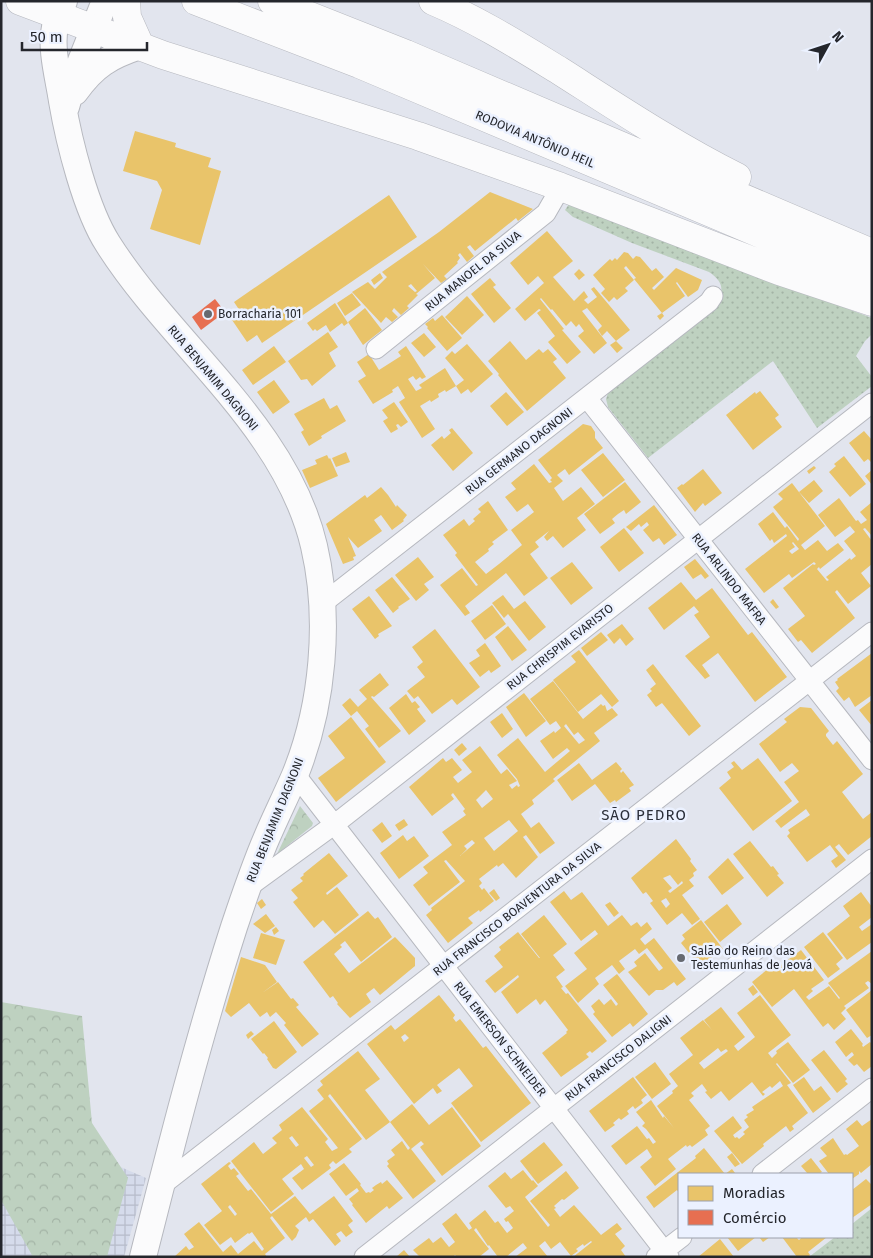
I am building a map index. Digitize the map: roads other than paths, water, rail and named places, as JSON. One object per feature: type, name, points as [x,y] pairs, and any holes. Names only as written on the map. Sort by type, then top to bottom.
[{"type":"main road","points":[[126,1],[127,16],[140,46]]},
{"type":"main road","name":"RODOVIA ANTÔNIO HEIL","points":[[196,1],[359,64],[872,282]]},
{"type":"main road","points":[[272,1],[406,54],[872,253]]},
{"type":"main road","points":[[433,1],[479,23],[519,46],[705,161],[802,209],[872,247]]},
{"type":"main road","points":[[22,2],[62,8],[94,29],[140,46],[418,136],[561,187],[779,271],[872,302]]},
{"type":"street","name":"RUA BENJAMIM DAGNONI","points":[[64,115],[71,85],[105,1]]},
{"type":"street","name":"RUA BENJAMIM DAGNONI","points":[[62,8],[54,28],[54,53],[64,115],[91,209],[107,242],[164,320],[236,403],[262,437],[284,472],[303,512],[314,546],[322,604],[321,671],[310,724],[295,774],[266,839],[247,888],[208,1012],[144,1257]]},
{"type":"street","points":[[64,115],[75,90],[93,70],[115,55],[140,46]]},
{"type":"street","name":"RUA MANOEL DA SILVA","points":[[376,349],[546,213],[561,187]]},
{"type":"street","name":"RUA GERMANO DAGNONI","points":[[322,604],[709,302],[713,296]]},
{"type":"street","name":"RUA ARLINDO MAFRA","points":[[587,398],[872,760]]},
{"type":"street","name":"RUA CHRISPIM EVARISTO","points":[[247,888],[335,824],[697,538],[872,403]]},
{"type":"street","name":"RUA FRANCISCO BOAVENTURA DA SILVA","points":[[161,1186],[872,632]]},
{"type":"street","name":"RUA EMERSON SCHNEIDER","points":[[295,774],[554,1108],[663,1255]]},
{"type":"street","name":"RUA FRANCISCO DALIGNI","points":[[364,1257],[872,859]]},
{"type":"street","points":[[763,1173],[872,1088]]},
{"type":"street","points":[[663,1255],[681,1238]]},
{"type":"place","name":"Borracharia 101","points":[[208,314]]},
{"type":"place","name":"Salão do Reino das Testemunhas de Jeová","points":[[681,958]]},
{"type":"district","name":"SÃO PEDRO","points":[[644,815]]}]
